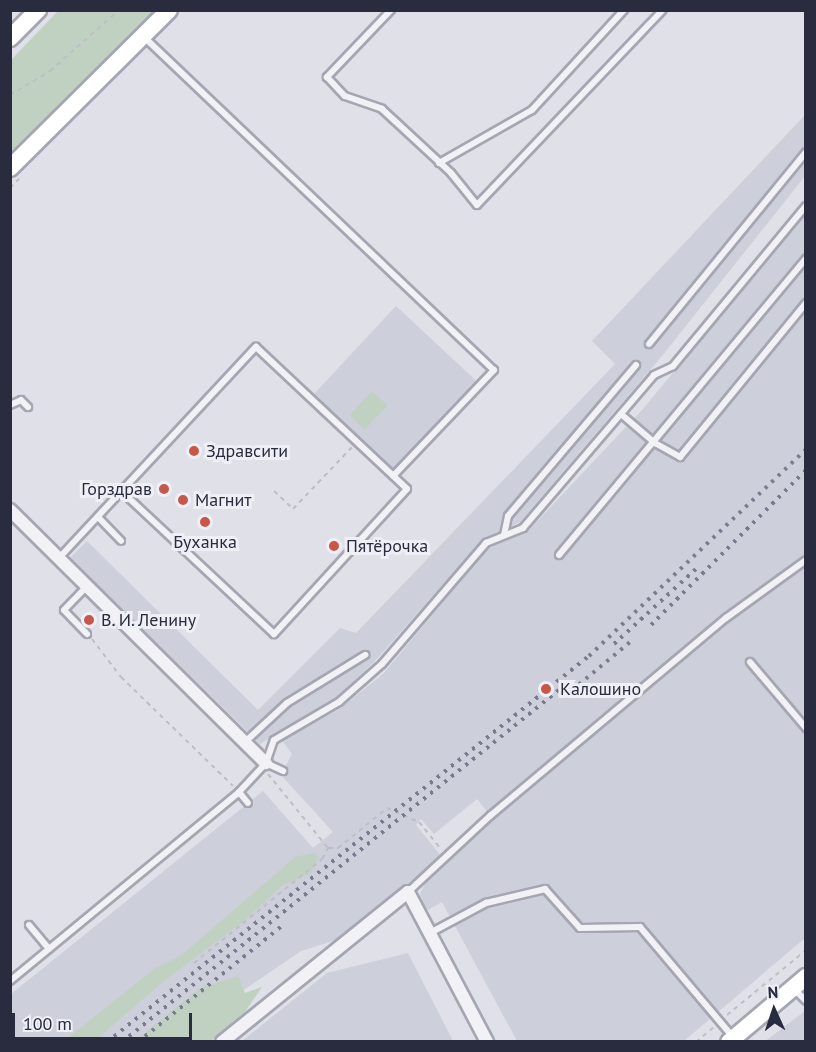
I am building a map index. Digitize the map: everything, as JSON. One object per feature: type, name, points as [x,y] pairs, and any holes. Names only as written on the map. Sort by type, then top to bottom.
[{"type":"main road","points":[[10,38],[38,10]]},
{"type":"main road","points":[[10,168],[169,10]]},
{"type":"main road","points":[[731,1039],[799,982]]},
{"type":"street","points":[[10,510],[266,763]]},
{"type":"street","points":[[222,1041],[406,890],[487,1041]]},
{"type":"lane","points":[[391,10],[327,77],[345,96],[382,110],[439,163],[477,205],[663,10]]},
{"type":"lane","points":[[439,163],[532,110],[624,10]]},
{"type":"lane","points":[[144,36],[494,370],[393,476]]},
{"type":"lane","points":[[649,344],[806,152]]},
{"type":"lane","points":[[10,981],[239,792],[266,763],[274,740],[339,702],[382,664],[486,543],[523,528],[654,375],[673,366],[806,206]]},
{"type":"lane","points":[[559,555],[656,443],[806,260]]},
{"type":"lane","points":[[621,414],[656,443],[680,457],[806,303]]},
{"type":"lane","points":[[59,558],[256,347],[407,489],[274,634],[122,492]]},
{"type":"lane","points":[[504,535],[508,516],[636,365]]},
{"type":"lane","points":[[10,405],[21,400],[28,407]]},
{"type":"lane","points":[[98,517],[122,542]]},
{"type":"lane","points":[[406,890],[726,618],[806,560]]},
{"type":"lane","points":[[87,586],[64,610],[87,634]]},
{"type":"lane","points":[[245,742],[286,704],[365,655]]},
{"type":"lane","points":[[750,662],[806,728]]},
{"type":"lane","points":[[266,763],[283,771]]},
{"type":"lane","points":[[239,792],[249,803]]},
{"type":"lane","points":[[430,934],[486,903],[545,889],[580,928],[640,927],[720,1022],[731,1039]]},
{"type":"lane","points":[[29,925],[49,949]]},
{"type":"lane","points":[[799,982],[806,1001]]},
{"type":"path","points":[[10,95],[50,71],[119,10]]},
{"type":"path","points":[[274,491],[293,509],[350,448]]},
{"type":"path","points":[[87,634],[121,677],[239,792]]},
{"type":"path","points":[[266,763],[269,778],[328,848],[338,848],[387,808],[395,808],[419,822],[446,855]]},
{"type":"path","points":[[194,963],[322,859],[328,848]]},
{"type":"path","points":[[696,1041],[806,950]]},
{"type":"shaded area","points":[[805,115],[805,176],[662,356],[520,522],[483,539],[374,662],[333,701],[260,744],[70,558],[87,541],[258,710],[340,628],[356,633],[615,364],[592,341]]},
{"type":"shaded area","points":[[805,215],[805,938],[684,1041],[517,1041],[442,902],[426,911],[420,894],[427,880],[494,820],[477,799],[434,834],[421,819],[416,825],[441,856],[343,938],[301,951],[229,1000],[200,1041],[11,1042],[11,994],[263,791],[313,848],[333,832],[281,775],[292,754],[282,740],[338,710],[383,674],[487,549],[527,532],[642,410]]},
{"type":"shaded area","points":[[396,306],[477,382],[394,471],[313,395]]},
{"type":"shaded area","points":[[408,953],[453,1041],[242,1041],[327,973]]},
{"type":"shaded area","points":[[805,1011],[805,1041],[765,1041],[768,1039]]},
{"type":"green space","points":[[58,11],[155,11],[11,159],[11,60]]},
{"type":"green space","points":[[372,391],[387,405],[365,429],[349,415]]},
{"type":"green space","points":[[313,853],[319,857],[311,873],[283,885],[244,921],[164,981],[95,1041],[64,1041],[154,969],[183,954],[295,857]]},
{"type":"green space","points":[[238,976],[245,993],[262,987],[245,1012],[211,1041],[135,1041],[200,988]]},
{"type":"railway","points":[[107,1042],[589,656],[806,449]]},
{"type":"railway","points":[[651,625],[806,470]]},
{"type":"railway","points":[[614,644],[698,567]]},
{"type":"railway","points":[[565,696],[630,642]]},
{"type":"railway","points":[[122,1042],[570,681]]},
{"type":"railway","points":[[138,1042],[283,925]]},
{"type":"place","name":"Здравсити","points":[[194,451]]},
{"type":"place","name":"Горздрав","points":[[164,489]]},
{"type":"place","name":"Магнит","points":[[183,500]]},
{"type":"place","name":"Буханка","points":[[205,522]]},
{"type":"place","name":"Пятёрочка","points":[[334,546]]},
{"type":"place","name":"В. И. Ленину","points":[[89,620]]},
{"type":"place","name":"Калошино","points":[[546,689]]}]
